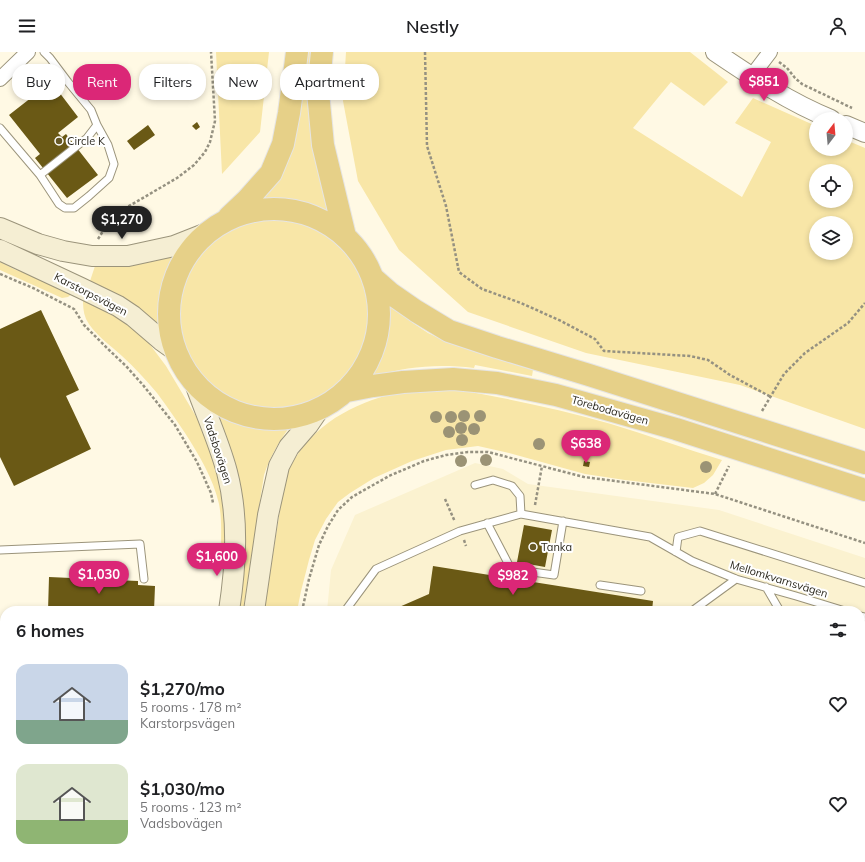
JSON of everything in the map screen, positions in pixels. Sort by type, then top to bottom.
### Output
[{"type":"highway","points":[[227,220],[271,173],[283,144],[289,113],[297,52]]},
{"type":"highway","points":[[322,52],[318,92],[323,145],[346,236]]},
{"type":"highway","points":[[280,208],[298,211],[331,225],[346,236],[362,256],[374,279],[378,293],[380,308],[377,339],[366,367],[357,380],[347,391],[329,404],[294,418],[281,420],[254,418],[229,409],[206,395],[196,386],[180,362],[171,334],[169,318],[169,302],[172,286],[178,271],[195,244],[207,233],[227,220],[244,213],[262,209],[280,208]]},
{"type":"highway","points":[[374,279],[390,293],[448,331],[497,348],[589,375],[865,462]]},
{"type":"highway","name":"Törebodavägen","points":[[347,391],[403,382],[454,379],[496,383],[556,395],[676,429],[865,490]]},
{"type":"main road","points":[[0,228],[38,244],[63,251],[92,256],[128,256],[174,246],[207,233]]},
{"type":"main road","name":"Karstorpsvägen","points":[[0,250],[118,306],[133,316],[175,350]]},
{"type":"main road","name":"Vadsbovägen","points":[[196,386],[216,437],[227,472],[234,511],[236,547],[230,606]]},
{"type":"main road","points":[[255,606],[268,515],[279,466],[289,447],[308,425],[319,409]]},
{"type":"street","points":[[0,79],[28,52]]},
{"type":"street","points":[[715,52],[751,77],[789,99],[816,112]]},
{"type":"street","points":[[751,77],[769,53]]},
{"type":"street","points":[[853,128],[865,133]]},
{"type":"lane","points":[[0,128],[40,175],[59,204],[65,208],[74,208],[109,178],[114,164],[108,145],[91,110],[44,52]]},
{"type":"lane","points":[[40,175],[87,138],[97,125]]},
{"type":"lane","points":[[349,606],[376,569],[460,531],[521,514],[520,496],[512,486],[493,480],[475,485]]},
{"type":"lane","name":"Mellomkvarnsvägen","points":[[521,514],[650,537],[692,561],[736,579],[829,606]]},
{"type":"lane","points":[[487,523],[511,569],[554,575],[563,522]]},
{"type":"lane","points":[[676,552],[678,537],[700,531],[865,583]]},
{"type":"lane","points":[[0,550],[140,544],[144,579]]},
{"type":"lane","points":[[699,606],[736,579]]},
{"type":"lane","points":[[600,585],[641,591]]},
{"type":"lane","points":[[766,587],[777,606]]},
{"type":"path","points":[[92,256],[98,239],[105,228],[124,209],[177,178],[194,165],[205,152],[210,142],[215,121],[211,52]]},
{"type":"path","points":[[425,52],[427,146],[446,206],[459,272],[482,289],[521,303],[594,338],[604,351],[690,356],[708,360],[730,375],[771,396]]},
{"type":"path","points":[[769,53],[787,68],[802,84],[854,109]]},
{"type":"path","points":[[0,274],[74,308],[84,325],[144,385],[175,425],[197,462],[211,493],[214,505]]},
{"type":"path","points":[[761,413],[784,374],[805,353],[848,323],[865,303]]},
{"type":"path","points":[[732,461],[715,494],[865,543]]},
{"type":"path","points":[[532,516],[542,466]]},
{"type":"path","points":[[445,499],[457,526]]},
{"type":"shaded area","points":[[216,52],[269,52],[268,64],[217,64]]},
{"type":"shaded area","points":[[307,52],[312,52],[314,64],[305,64]]},
{"type":"shaded area","points":[[346,52],[690,52],[728,82],[704,106],[671,82],[633,128],[742,197],[771,142],[735,123],[753,98],[809,123],[809,156],[853,156],[853,143],[865,148],[865,429],[740,385],[586,353],[468,312],[399,250],[358,181],[343,100],[379,100],[379,64],[345,64]]},
{"type":"shaded area","points":[[218,100],[264,100],[260,132],[222,174]]},
{"type":"shaded area","points":[[300,100],[318,100],[333,217],[304,205],[283,202],[267,202],[265,196],[282,174],[293,149]]},
{"type":"shaded area","points":[[266,217],[284,217],[312,224],[329,233],[343,245],[355,259],[364,276],[371,304],[371,322],[364,350],[355,367],[343,381],[329,393],[312,402],[284,409],[266,409],[238,402],[221,393],[207,381],[195,367],[183,341],[179,322],[179,304],[186,276],[195,259],[207,245],[221,233],[247,221]]},
{"type":"shaded area","points":[[174,252],[178,257],[168,281],[164,298],[164,325],[159,328],[89,284],[96,263]]},
{"type":"shaded area","points":[[0,262],[73,293],[68,297],[62,298],[0,270]]},
{"type":"shaded area","points":[[83,298],[118,316],[145,338],[166,366],[197,418],[212,452],[220,480],[225,520],[226,550],[221,550],[221,515],[219,504],[213,485],[200,458],[185,433],[157,393],[122,356],[97,334],[89,324],[84,314]]},
{"type":"shaded area","points":[[391,302],[413,323],[428,333],[445,341],[533,370],[532,376],[475,365],[474,368],[435,366],[411,368],[373,377],[369,373],[377,356],[382,340],[386,305]]},
{"type":"shaded area","points":[[453,389],[572,413],[625,428],[722,460],[713,475],[704,483],[693,488],[585,474],[478,446],[446,450],[412,461],[374,478],[338,502],[326,519],[315,540],[298,606],[265,606],[284,485],[289,468],[305,444],[329,422],[357,406],[388,395],[421,390]]},
{"type":"shaded area","points":[[216,408],[241,419],[285,424],[289,428],[275,450],[264,475],[244,606],[236,606],[212,411]]},
{"type":"shaded area","points":[[475,463],[503,469],[528,484],[719,510],[865,558],[865,606],[327,606],[331,570],[355,515]]},
{"type":"building","points":[[28,100],[65,100],[78,117],[58,133],[62,137],[66,134],[98,175],[67,198],[35,158],[40,154],[9,115]]},
{"type":"building","points":[[197,122],[200,127],[196,130],[192,126]]},
{"type":"building","points":[[148,125],[155,135],[134,150],[127,141]]},
{"type":"building","points":[[41,310],[79,390],[66,396],[91,449],[14,486],[0,457],[0,329]]},
{"type":"building","points":[[584,461],[590,462],[589,467],[583,466]]},
{"type":"building","points":[[524,525],[552,530],[545,567],[517,562]]},
{"type":"building","points":[[433,566],[653,601],[652,606],[401,606],[429,594]]},
{"type":"building","points":[[49,577],[138,581],[138,585],[155,586],[154,606],[48,606]]},
{"type":"place","name":"Circle K","points":[[59,141]]},
{"type":"place","name":"Tanka","points":[[533,547]]}]
